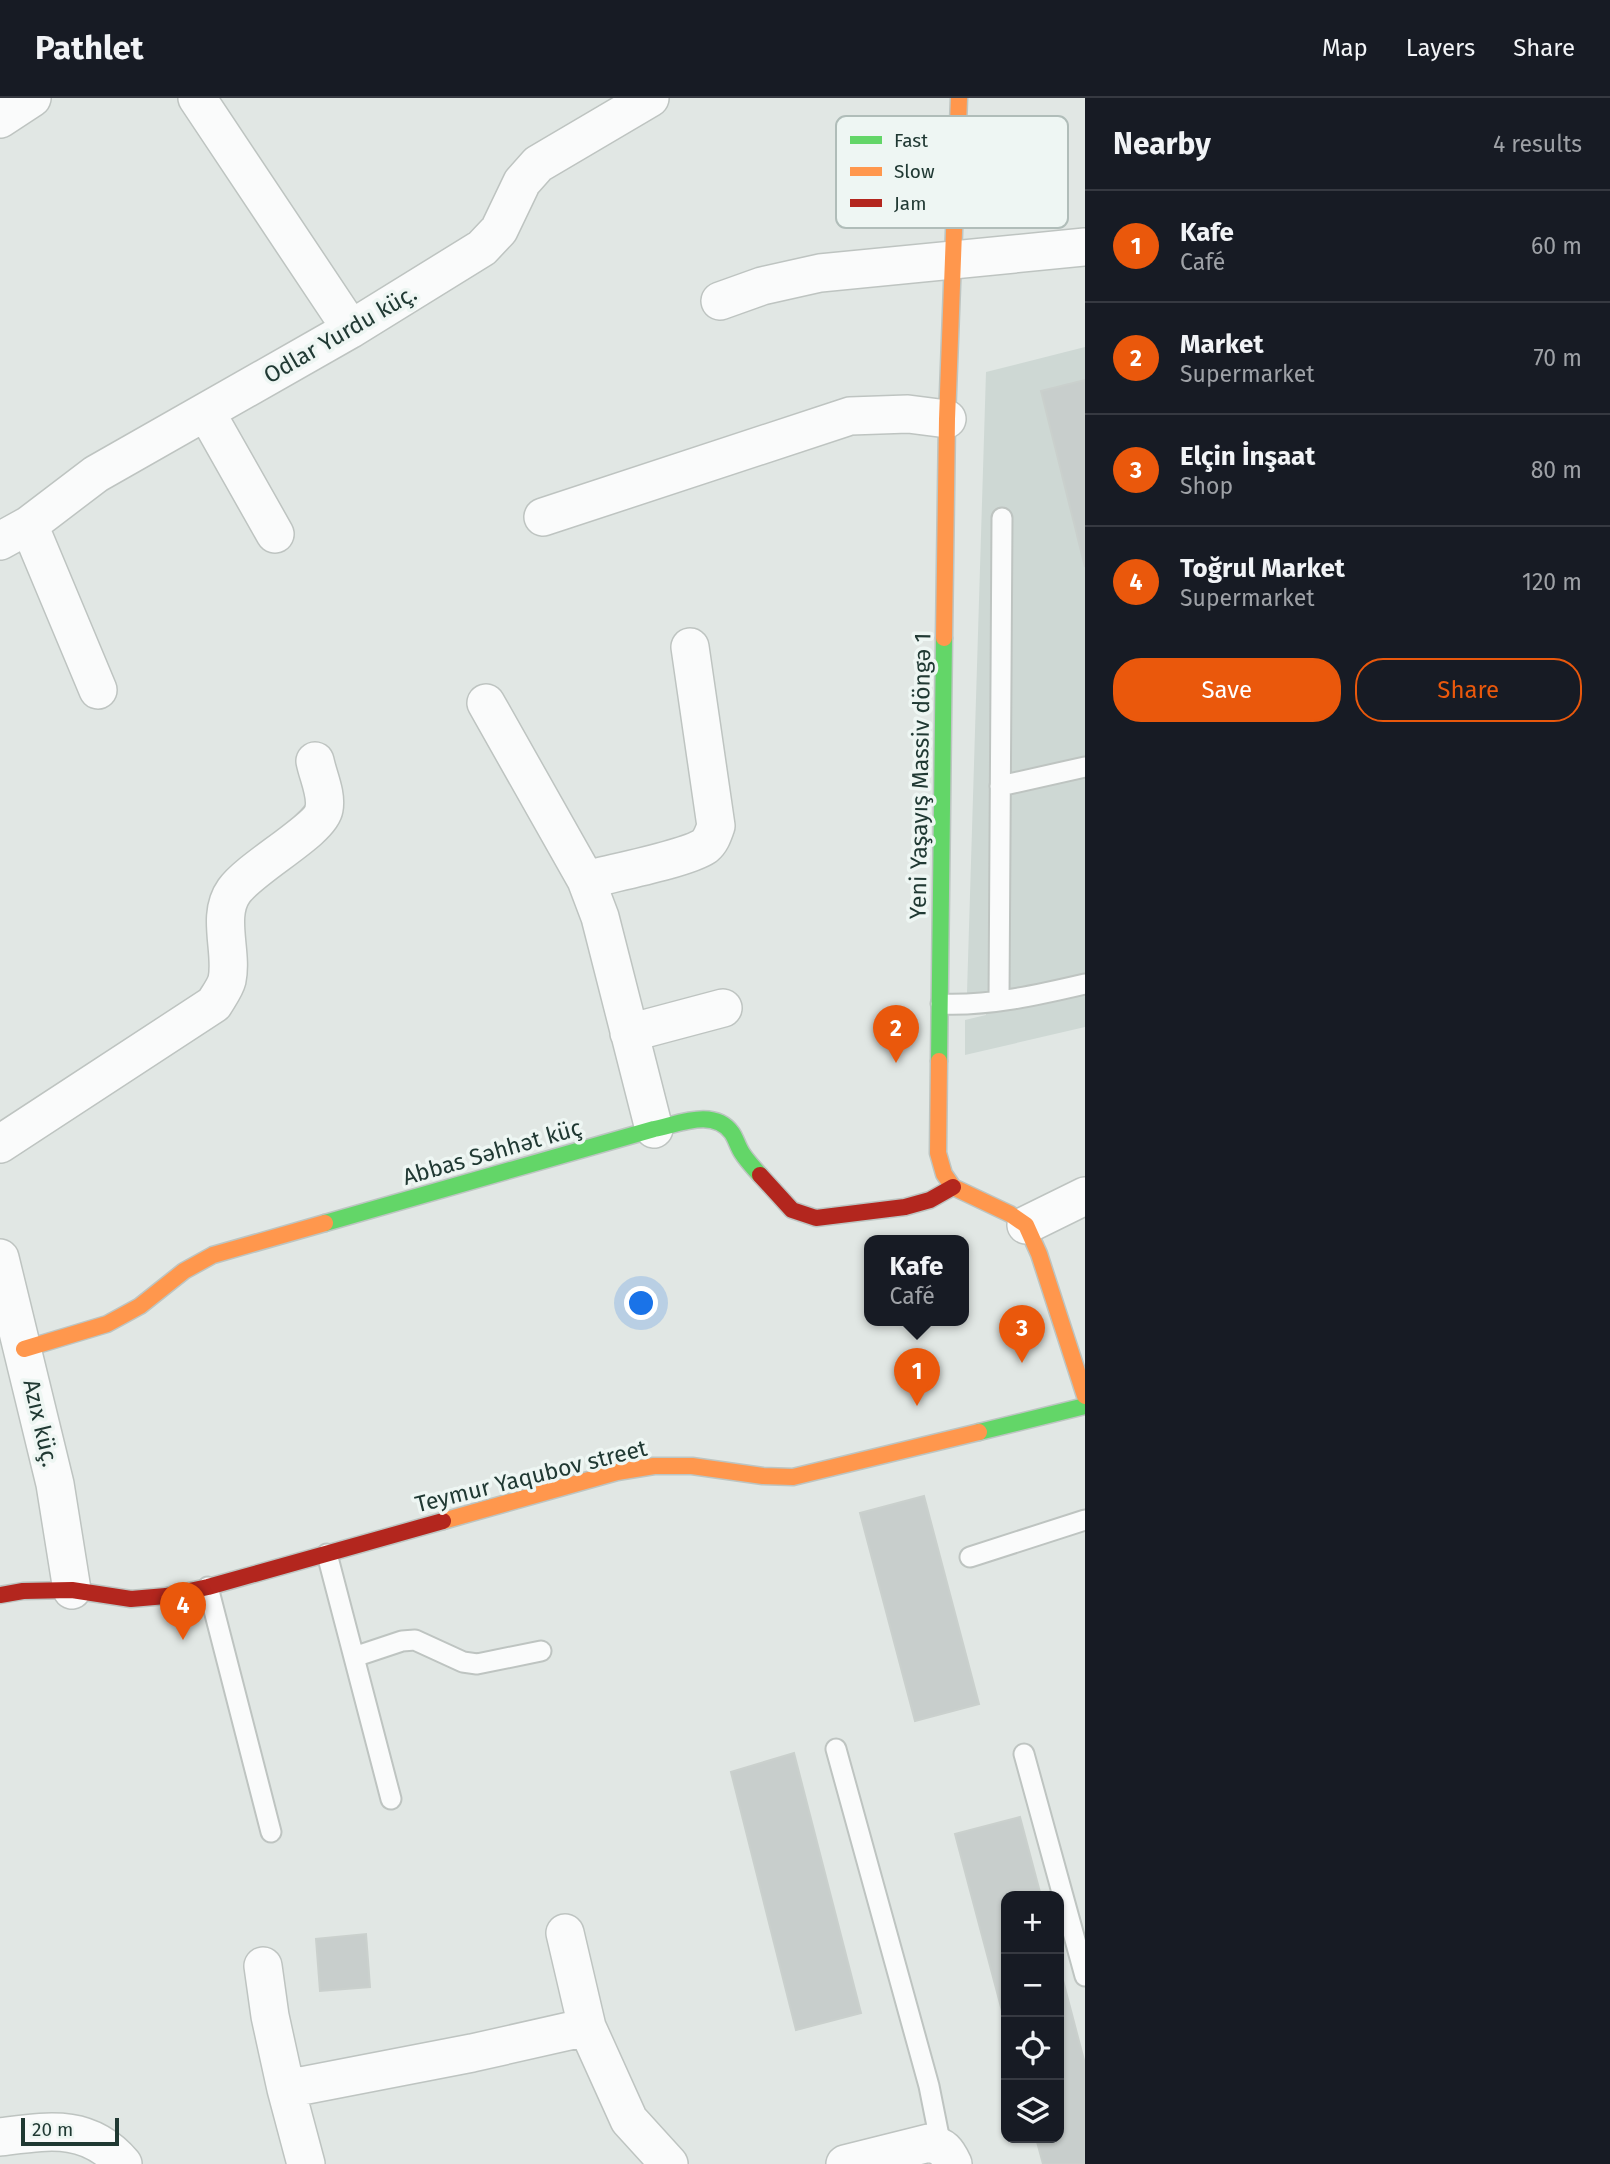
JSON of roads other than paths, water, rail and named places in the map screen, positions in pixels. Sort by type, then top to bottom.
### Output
[{"type":"street","points":[[0,119],[32,98]]},
{"type":"street","points":[[197,98],[351,329]]},
{"type":"street","name":"Odlar Yurdu küç.","points":[[14,533],[96,474],[351,329],[482,248],[499,230],[522,182],[538,164],[650,98]]},
{"type":"street","name":"Yeni Yaşayış Massiv döngə 1","points":[[958,116],[959,98]]},
{"type":"street","name":"Yeni Yaşayış Massiv döngə 1","points":[[953,1187],[944,1174],[938,1153],[947,419],[954,228]]},
{"type":"street","points":[[720,301],[762,286],[820,273],[1085,247]]},
{"type":"street","points":[[206,412],[275,534]]},
{"type":"street","points":[[543,517],[850,416],[908,414],[947,419]]},
{"type":"street","points":[[14,533],[98,690]]},
{"type":"street","points":[[586,880],[688,853],[705,845],[712,837],[716,826],[690,647]]},
{"type":"street","points":[[486,703],[586,880],[600,917],[654,1129]]},
{"type":"street","points":[[0,1144],[214,1004],[227,982],[226,911],[232,892],[250,873],[315,825],[324,811],[324,798],[315,761]]},
{"type":"street","points":[[629,1033],[723,1008]]},
{"type":"street","name":"Abbas Səhhət küç","points":[[24,1349],[107,1324],[140,1306],[175,1277],[213,1255],[654,1129],[697,1120],[713,1119],[723,1124],[732,1133],[743,1154],[776,1194],[792,1210],[816,1218],[905,1206],[930,1200],[953,1187]]},
{"type":"street","points":[[953,1187],[1010,1214],[1026,1225],[1039,1254],[1085,1396]]},
{"type":"street","points":[[1026,1225],[1085,1196]]},
{"type":"street","name":"Azıx küç.","points":[[0,1258],[6,1299],[24,1349],[55,1484],[72,1590]]},
{"type":"street","name":"Teymur Yaqubov street","points":[[0,1595],[23,1591],[72,1590],[131,1599],[166,1597],[617,1472],[680,1465],[768,1478],[793,1476],[1085,1406]]},
{"type":"street","points":[[565,1934],[587,2027],[629,2120],[669,2164]]},
{"type":"street","points":[[263,1966],[270,2016],[306,2164]]},
{"type":"street","points":[[286,2089],[472,2053],[587,2027]]},
{"type":"street","points":[[0,2137],[67,2132],[96,2141],[113,2152],[123,2164]]},
{"type":"street","points":[[845,2164],[929,2143],[947,2155]]},
{"type":"lane","points":[[999,1001],[1002,518]]},
{"type":"lane","points":[[1000,786],[1085,767]]},
{"type":"lane","points":[[941,1004],[967,1005],[999,1001],[1085,984]]},
{"type":"lane","points":[[1063,1328],[1085,1322]]},
{"type":"lane","points":[[970,1557],[1085,1520]]},
{"type":"lane","points":[[327,1554],[391,1799]]},
{"type":"lane","points":[[208,1587],[271,1832]]},
{"type":"lane","points":[[354,1657],[402,1641],[415,1640],[463,1662],[477,1664],[541,1651]]},
{"type":"lane","points":[[836,1749],[947,2155]]},
{"type":"lane","points":[[1024,1754],[1085,1976]]},
{"type":"place","name":"Market","points":[[896,1063]]},
{"type":"place","name":"Elçin İnşaat","points":[[1022,1363]]},
{"type":"place","name":"Kafe","points":[[917,1406]]},
{"type":"place","name":"Toğrul Market","points":[[183,1640]]}]
